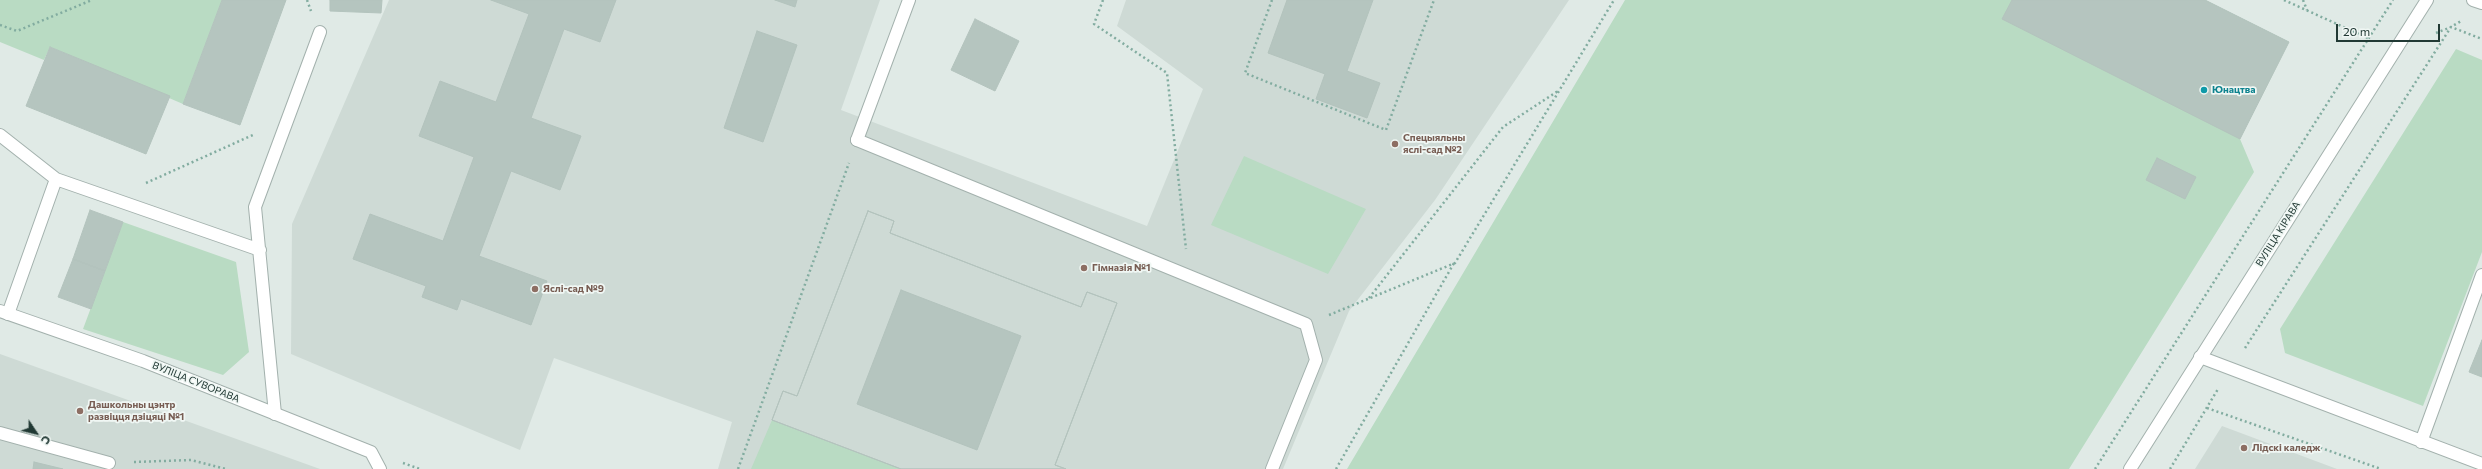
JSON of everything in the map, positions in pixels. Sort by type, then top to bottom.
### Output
[{"type":"street","points":[[909,0],[857,140],[1306,324],[1316,360],[1272,469]]},
{"type":"street","name":"ВУЛІЦА КІРАВА","points":[[2130,469],[2427,0]]},
{"type":"street","points":[[2473,0],[2482,3]]},
{"type":"street","points":[[275,414],[255,207],[320,32]]},
{"type":"street","points":[[0,135],[56,179],[260,250]]},
{"type":"street","points":[[4,313],[56,179]]},
{"type":"street","points":[[2421,442],[2482,275]]},
{"type":"street","name":"ВУЛІЦА СУВОРАВА","points":[[4,313],[143,361],[371,452],[380,469]]},
{"type":"street","points":[[2200,357],[2482,464]]},
{"type":"street","points":[[0,433],[109,463]]},
{"type":"path","points":[[0,25],[17,31],[92,0]]},
{"type":"path","points":[[1103,0],[1094,24],[1166,73],[1189,276]]},
{"type":"path","points":[[1272,0],[1245,73],[1386,130],[1434,0]]},
{"type":"path","points":[[1336,469],[1454,263],[1614,0]]},
{"type":"path","points":[[2303,0],[2308,11]]},
{"type":"path","points":[[2095,469],[2393,0]]},
{"type":"path","points":[[2170,469],[2232,368],[2450,27],[2463,20]]},
{"type":"path","points":[[1368,299],[1503,127],[1560,90]]},
{"type":"path","points":[[113,198],[288,119]]},
{"type":"path","points":[[738,469],[857,140]]},
{"type":"path","points":[[1306,324],[1454,263]]},
{"type":"path","points":[[2207,408],[2381,469]]},
{"type":"path","points":[[109,463],[191,460],[226,469]]},
{"type":"shaded area","points":[[389,0],[880,0],[841,110],[1147,226],[1203,89],[1117,26],[1126,0],[1569,0],[1435,200],[1349,311],[1283,469],[718,469],[732,422],[554,358],[520,450],[291,354],[292,224]]},
{"type":"shaded area","name":"Дашкольны цэнтр развіцця дзіцяці №1","points":[[0,354],[320,469],[0,469]]},
{"type":"shaded area","name":"Лідскі каледж","points":[[2222,426],[2337,469],[2195,469]]},
{"type":"green space","points":[[0,0],[222,0],[183,104],[50,47],[44,60],[0,42]]},
{"type":"green space","points":[[1625,0],[2205,0],[2289,42],[2240,139],[2254,172],[2069,469],[1347,469]]},
{"type":"green space","points":[[2456,49],[2482,60],[2482,252],[2423,406],[2285,353],[2280,329]]},
{"type":"green space","points":[[1244,156],[1366,209],[1328,274],[1211,225]]},
{"type":"green space","points":[[123,222],[236,262],[249,352],[223,375],[83,329]]},
{"type":"green space","points":[[772,420],[901,469],[751,469]]},
{"type":"building","points":[[222,0],[286,0],[240,125],[183,104]]},
{"type":"building","points":[[330,0],[382,0],[381,13],[330,11]]},
{"type":"building","points":[[491,0],[616,0],[600,42],[564,29],[531,118],[581,136],[560,190],[511,171],[479,256],[547,281],[531,325],[461,299],[457,310],[422,297],[426,286],[353,259],[370,214],[443,241],[474,157],[419,136],[440,81],[496,102],[529,14]]},
{"type":"building","points":[[775,0],[797,0],[795,7]]},
{"type":"building","points":[[1287,0],[1373,0],[1347,71],[1380,83],[1367,118],[1316,99],[1325,74],[1268,53]]},
{"type":"building","name":"Юнацтва","points":[[2012,0],[2205,0],[2289,42],[2240,139],[2002,19]]},
{"type":"building","points":[[975,19],[1019,41],[995,91],[951,70]]},
{"type":"building","points":[[757,31],[797,45],[763,142],[724,128]]},
{"type":"building","points":[[50,47],[170,96],[146,154],[26,106]]},
{"type":"building","points":[[2157,158],[2196,177],[2185,199],[2146,180]]},
{"type":"building","points":[[90,210],[123,222],[105,271],[73,259]]},
{"type":"building","points":[[868,211],[894,221],[890,233],[1081,307],[1087,292],[1117,303],[1055,465],[1066,469],[901,469],[772,420],[783,391],[797,396]],"holes":[[[901,290],[1021,336],[977,450],[857,404]]]},
{"type":"building","points":[[868,211],[894,221],[890,233],[1081,307],[1087,292],[1117,303],[1055,465],[1066,469],[901,469],[772,420],[783,391],[797,396]]},
{"type":"building","points":[[73,259],[105,271],[91,309],[58,297]]},
{"type":"building","points":[[2482,340],[2482,377],[2469,372]]},
{"type":"building","points":[[34,462],[63,469],[33,469]]},
{"type":"place","name":"Юнацтва","points":[[2204,90]]},
{"type":"place","name":"Спецыяльны яслі-сад №2","points":[[1395,144]]},
{"type":"place","name":"Гімназія №1","points":[[1084,268]]},
{"type":"place","name":"Яслі-сад №9","points":[[535,289]]},
{"type":"place","name":"Дашкольны цэнтр развіцця дзіцяці №1","points":[[80,411]]},
{"type":"place","name":"Лідскі каледж","points":[[2244,448]]}]
